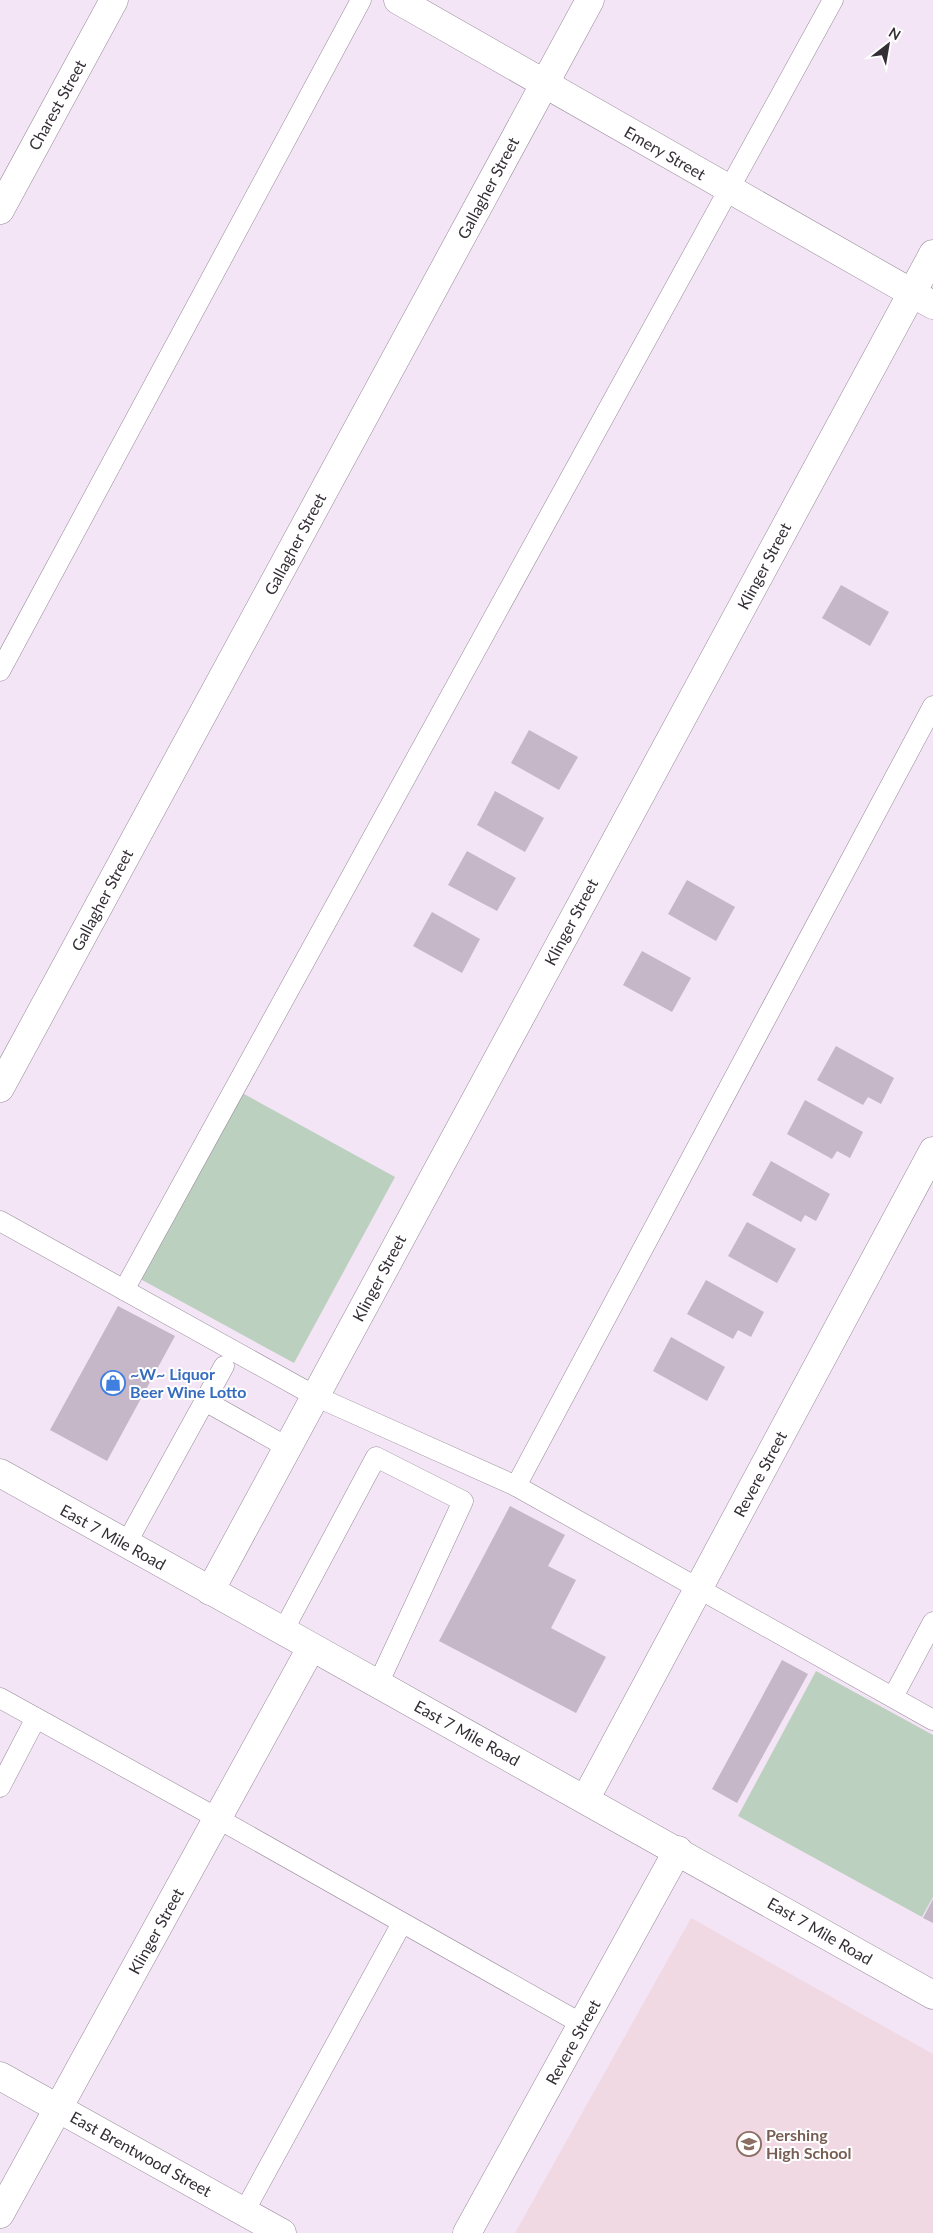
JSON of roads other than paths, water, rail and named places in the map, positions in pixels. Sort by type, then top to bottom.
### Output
[{"type":"street","name":"Charest Street","points":[[0,210],[114,0]]},
{"type":"street","name":"Emery Street","points":[[398,0],[922,299]]},
{"type":"street","name":"Gallagher Street","points":[[0,1088],[590,0]]},
{"type":"street","name":"Klinger Street","points":[[210,1591],[315,1396],[922,299],[933,254]]},
{"type":"street","name":"Revere Street","points":[[586,1798],[933,1151]]},
{"type":"street","name":"East 7 Mile Road","points":[[0,1473],[311,1648],[586,1798],[933,1995]]},
{"type":"street","name":"Klinger Street","points":[[0,2214],[311,1648]]},
{"type":"street","name":"Revere Street","points":[[467,2233],[678,1850]]},
{"type":"street","name":"East Brentwood Street","points":[[0,2076],[282,2233]]},
{"type":"lane","points":[[0,670],[361,0]]},
{"type":"lane","points":[[124,1290],[833,0]]},
{"type":"lane","points":[[516,1486],[933,706]]},
{"type":"lane","points":[[0,1221],[315,1396],[516,1486],[698,1590],[933,1720]]},
{"type":"lane","points":[[126,1544],[224,1366]]},
{"type":"lane","points":[[205,1400],[287,1447]]},
{"type":"lane","points":[[283,1631],[376,1457],[463,1501],[378,1684]]},
{"type":"lane","points":[[893,1698],[933,1622]]},
{"type":"lane","points":[[0,1698],[582,2024]]},
{"type":"lane","points":[[0,1787],[36,1718]]},
{"type":"lane","points":[[244,2212],[402,1923]]},
{"type":"place","name":"~W~ Liquor Beer Wine Lotto","points":[[113,1383]]},
{"type":"place","name":"Pershing High School","points":[[749,2144]]}]
